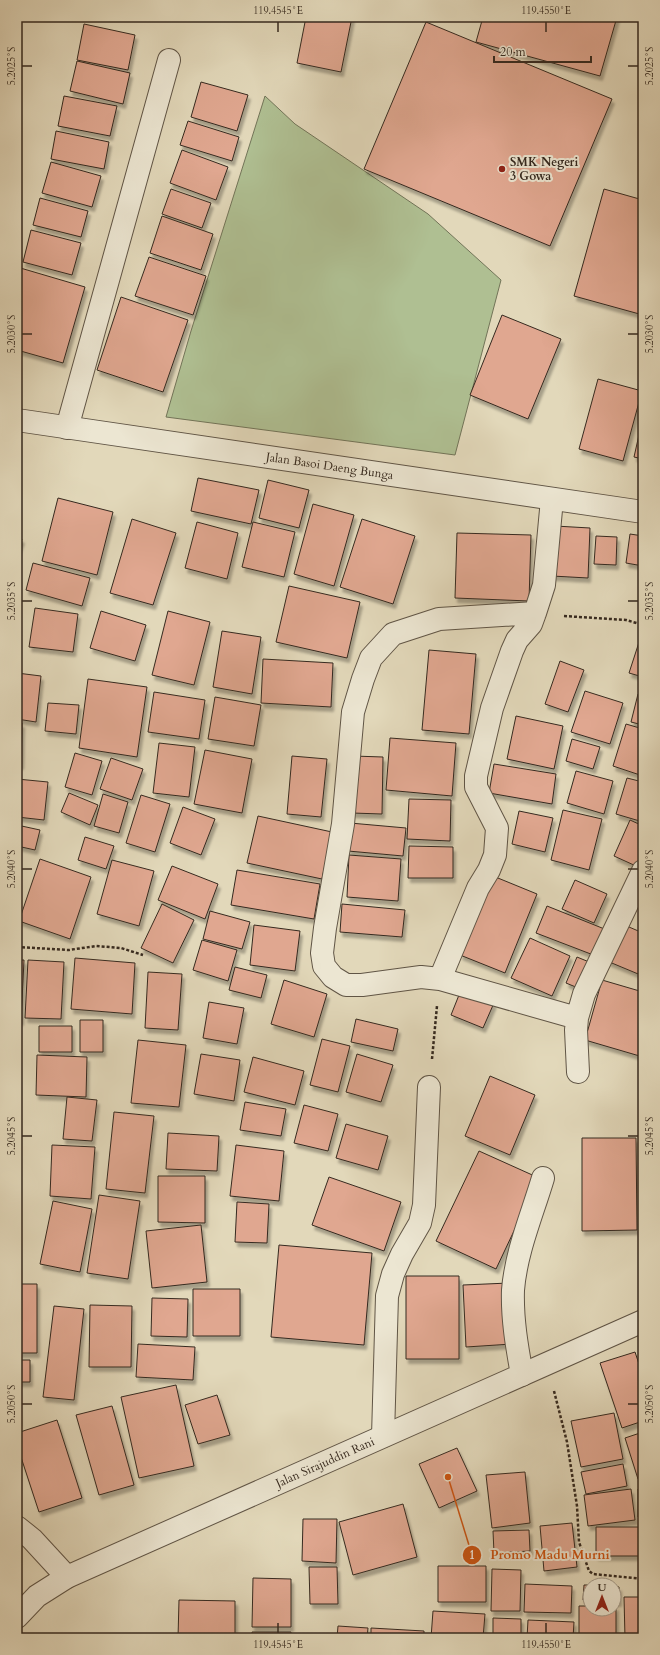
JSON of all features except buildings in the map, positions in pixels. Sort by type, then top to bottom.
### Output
[{"type":"street","points":[[67,428],[169,60]]},
{"type":"street","name":"Jalan Basoi Daeng Bunga","points":[[17,420],[552,500],[643,512]]},
{"type":"street","points":[[440,979],[478,888],[489,870],[495,855],[497,828],[480,798],[476,787],[476,776],[492,708],[512,651],[517,640],[531,624],[536,613],[544,584],[552,500]]},
{"type":"street","points":[[536,613],[439,619],[393,634],[371,658],[353,712],[344,824],[325,928],[322,953],[324,966],[333,977],[346,985],[362,985],[421,977],[440,979],[577,1018]]},
{"type":"street","points":[[578,1072],[577,1018],[584,994],[643,872]]},
{"type":"street","points":[[383,1436],[387,1296],[393,1274],[402,1254],[420,1223],[424,1205],[429,1087]]},
{"type":"street","points":[[522,1375],[513,1316],[514,1289],[519,1256],[543,1178]]},
{"type":"street","name":"Jalan Sirajuddin Rani","points":[[17,1617],[37,1596],[67,1577],[643,1321]]},
{"type":"street","points":[[17,1527],[32,1539],[67,1577]]},
{"type":"path","points":[[536,613],[626,620],[643,625]]},
{"type":"path","points":[[17,947],[24,949],[69,950],[96,946],[121,948],[143,955]]},
{"type":"path","points":[[429,1087],[440,979]]},
{"type":"path","points":[[547,1364],[567,1442],[577,1506],[579,1542],[589,1570],[593,1574],[643,1579]]},
{"type":"green space","points":[[265,96],[295,124],[428,214],[501,280],[455,455],[166,417],[191,331]]},
{"type":"place","name":"SMK Negeri 3 Gowa","points":[[502,169]]},
{"type":"place","name":"Promo Madu Murni","points":[[448,1477]]}]
